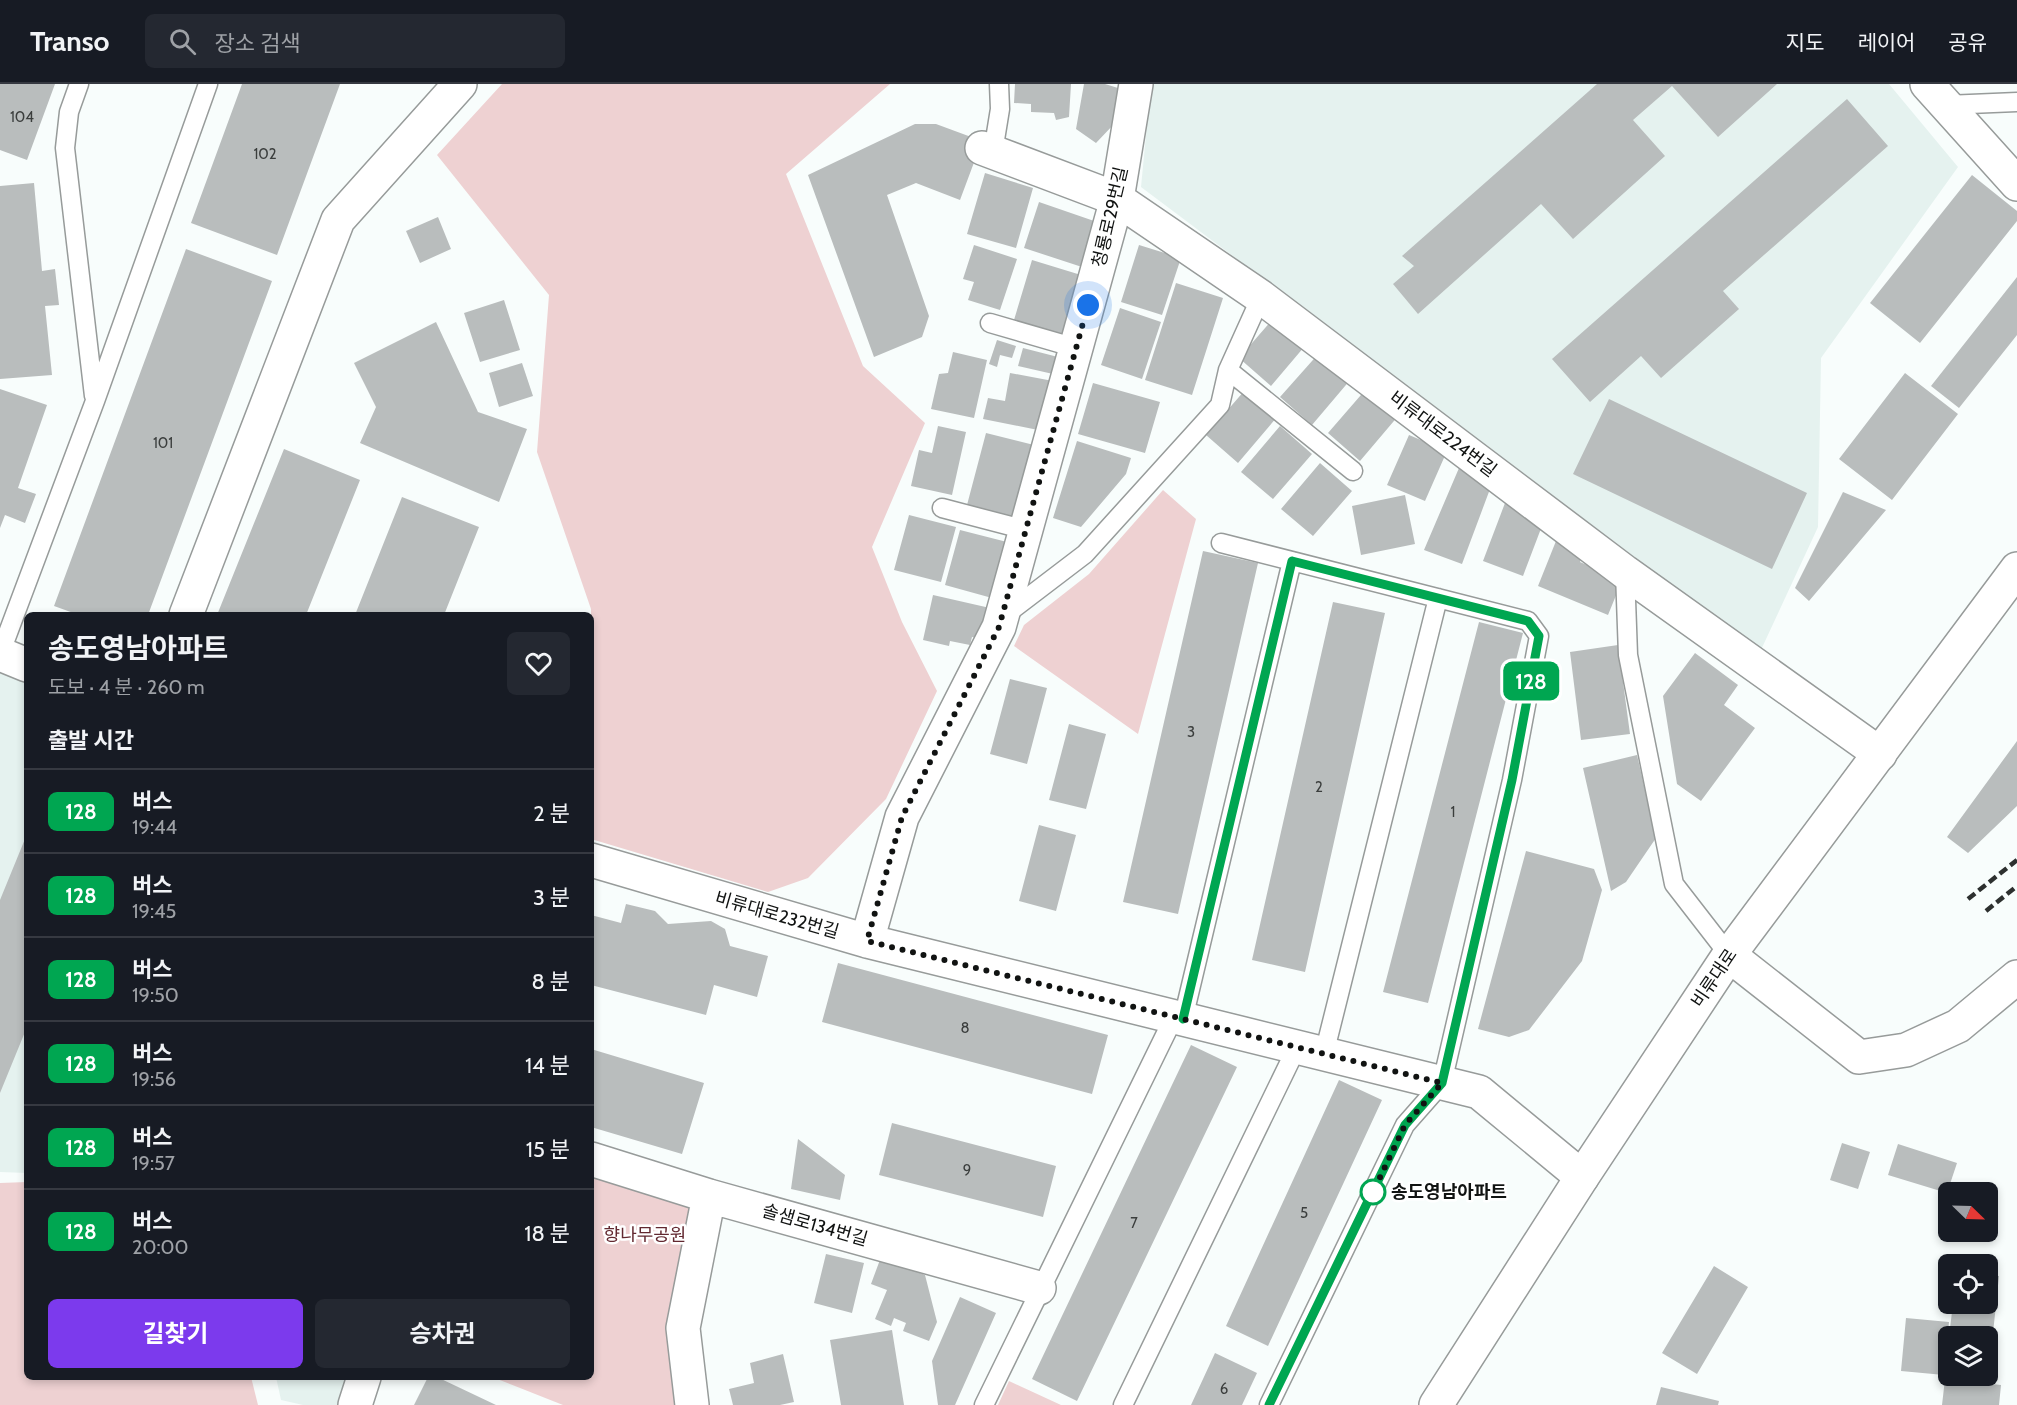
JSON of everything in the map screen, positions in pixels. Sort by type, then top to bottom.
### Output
[{"type":"street","points":[[187,612],[338,220],[460,84]]},
{"type":"street","name":"청룡로29번길","points":[[867,941],[902,817],[999,627],[1117,199],[1136,84]]},
{"type":"street","points":[[1937,94],[2017,184]]},
{"type":"street","name":"비류대로224번길","points":[[988,150],[1117,199],[1261,297],[1625,572],[1880,754]]},
{"type":"street","name":"비류대로","points":[[1436,1405],[1582,1177],[1729,955],[2017,570]]},
{"type":"street","points":[[0,654],[24,664]]},
{"type":"street","name":"비류대로232번길","points":[[594,861],[867,941],[1479,1092],[1582,1177]]},
{"type":"street","points":[[1729,955],[1859,1057],[1906,1050],[1958,1026],[2017,977]]},
{"type":"street","name":"솔샘로134번길","points":[[594,1160],[709,1196],[1039,1288]]},
{"type":"street","points":[[692,1405],[683,1328],[709,1196]]},
{"type":"street","points":[[355,1405],[363,1380]]},
{"type":"lane","points":[[79,84],[69,112],[65,148],[95,401]]},
{"type":"lane","points":[[0,654],[95,401],[208,84]]},
{"type":"lane","name":"비류대로224번길","points":[[988,150],[1000,109],[999,84]]},
{"type":"lane","points":[[1937,94],[2017,102]]},
{"type":"lane","points":[[1002,617],[1086,554],[1220,405],[1228,370],[1261,297]]},
{"type":"lane","points":[[990,322],[1076,348]]},
{"type":"lane","points":[[1228,370],[1353,471]]},
{"type":"lane","points":[[942,508],[1026,530]]},
{"type":"lane","points":[[1221,543],[1528,621],[1539,636],[1512,780],[1442,1083],[1405,1125],[1269,1405]]},
{"type":"lane","points":[[984,1405],[1039,1288],[1179,1018],[1292,561]]},
{"type":"lane","points":[[1625,572],[1628,655],[1674,884],[1729,955]]},
{"type":"lane","points":[[1123,1405],[1310,1050],[1438,598]]},
{"type":"shaded area","points":[[1151,84],[1889,84],[1958,167],[1821,358],[1818,527],[1760,652],[1141,187]]},
{"type":"shaded area","points":[[0,654],[24,664],[24,1173],[0,1172]]},
{"type":"shaded area","points":[[277,1380],[363,1380],[355,1405],[303,1405],[281,1400]]},
{"type":"green space","points":[[502,84],[890,84],[786,174],[863,366],[925,423],[872,547],[902,622],[937,691],[886,799],[808,878],[768,892],[594,840],[594,612],[591,612],[537,452],[549,295],[437,155]]},
{"type":"green space","points":[[1163,490],[1196,519],[1138,734],[1014,646],[1024,625],[1089,574]]},
{"type":"green space","name":"향나무공원","points":[[594,1160],[709,1196],[692,1405],[563,1405],[500,1380],[594,1380]]},
{"type":"green space","points":[[24,1182],[24,1380],[252,1380],[258,1405],[0,1405],[0,1183]]},
{"type":"green space","points":[[1009,1381],[1061,1405],[998,1405]]},
{"type":"building","points":[[0,84],[55,84],[27,160],[0,150]]},
{"type":"building","points":[[242,84],[340,84],[277,255],[191,223]]},
{"type":"building","points":[[1015,84],[1071,84],[1069,117],[1056,120],[1054,113],[1031,112],[1031,104],[1014,103]]},
{"type":"building","points":[[1084,84],[1105,84],[1118,88],[1115,123],[1096,143],[1076,129]]},
{"type":"building","points":[[1597,84],[1777,84],[1718,137],[1672,86],[1633,120],[1665,156],[1573,239],[1541,204],[1418,314],[1393,284],[1414,266],[1402,256]]},
{"type":"building","points":[[1847,99],[1888,146],[1723,291],[1739,309],[1661,378],[1641,356],[1590,402],[1552,359]]},
{"type":"building","points":[[915,124],[936,124],[982,141],[960,200],[916,183],[887,195],[929,316],[922,337],[874,357],[808,175]]},
{"type":"building","points":[[985,173],[1033,188],[1016,248],[967,234]]},
{"type":"building","points":[[1972,175],[2017,211],[2017,221],[1920,343],[1870,303]]},
{"type":"building","points":[[34,183],[42,271],[55,269],[59,305],[45,306],[52,375],[0,379],[0,186]]},
{"type":"building","points":[[1039,202],[1097,222],[1082,267],[1024,248]]},
{"type":"building","points":[[438,217],[451,249],[420,263],[406,231]]},
{"type":"building","points":[[974,245],[1017,259],[1000,310],[968,300],[974,282],[963,279]]},
{"type":"building","points":[[1139,245],[1181,258],[1162,315],[1121,302]]},
{"type":"building","points":[[186,249],[272,281],[149,612],[71,612],[54,606]]},
{"type":"building","points":[[1032,260],[1081,275],[1063,335],[1014,320]]},
{"type":"building","points":[[2017,277],[2017,335],[1959,408],[1931,386]]},
{"type":"building","points":[[1176,283],[1223,298],[1192,395],[1145,380]]},
{"type":"building","points":[[504,300],[520,350],[480,362],[464,313]]},
{"type":"building","points":[[1120,308],[1161,322],[1142,379],[1101,365]]},
{"type":"building","points":[[1278,313],[1310,340],[1271,386],[1239,358]]},
{"type":"building","points":[[436,322],[478,412],[527,429],[499,502],[360,443],[376,407],[354,363]]},
{"type":"building","points":[[997,340],[1016,346],[1012,358],[1000,355],[997,367],[989,364]]},
{"type":"building","points":[[1023,348],[1058,357],[1053,374],[1018,366]]},
{"type":"building","points":[[953,352],[987,360],[974,418],[931,409],[939,374],[948,373]]},
{"type":"building","points":[[1320,352],[1351,379],[1312,425],[1280,397]]},
{"type":"building","points":[[522,363],[533,396],[499,407],[489,373]]},
{"type":"building","points":[[1010,373],[1053,381],[1043,431],[983,419],[988,398],[1005,401]]},
{"type":"building","points":[[1905,373],[1958,414],[1892,500],[1839,459]]},
{"type":"building","points":[[1093,383],[1160,402],[1145,453],[1078,434]]},
{"type":"building","points":[[1367,388],[1399,415],[1360,461],[1328,433]]},
{"type":"building","points":[[0,389],[47,405],[18,488],[36,494],[25,523],[5,515],[0,528]]},
{"type":"building","points":[[1245,390],[1277,417],[1238,463],[1206,435]]},
{"type":"building","points":[[1609,399],[1807,493],[1772,569],[1573,474]]},
{"type":"building","points":[[938,426],[966,432],[952,495],[911,486],[919,450],[932,453]]},
{"type":"building","points":[[1280,426],[1312,454],[1273,499],[1241,472]]},
{"type":"building","points":[[986,433],[1042,447],[1023,520],[967,505]]},
{"type":"building","points":[[1409,435],[1447,451],[1425,501],[1387,485]]},
{"type":"building","points":[[1077,441],[1131,458],[1126,474],[1081,527],[1053,518]]},
{"type":"building","points":[[284,449],[360,480],[307,612],[218,612]]},
{"type":"building","points":[[1320,463],[1352,491],[1313,536],[1281,509]]},
{"type":"building","points":[[1459,468],[1493,481],[1462,564],[1424,550]]},
{"type":"building","points":[[1843,492],[1886,510],[1809,601],[1795,588]]},
{"type":"building","points":[[1405,495],[1415,544],[1361,555],[1352,506]]},
{"type":"building","points":[[402,497],[479,527],[445,612],[356,612]]},
{"type":"building","points":[[1505,503],[1545,518],[1523,576],[1483,561]]},
{"type":"building","points":[[909,515],[956,527],[941,582],[894,570]]},
{"type":"building","points":[[960,530],[1007,542],[992,598],[945,585]]},
{"type":"building","points":[[1558,536],[1586,547],[1580,562],[1603,572],[1619,588],[1608,615],[1538,586]]},
{"type":"building","points":[[1203,551],[1258,563],[1178,914],[1123,902]]},
{"type":"building","points":[[933,595],[990,608],[982,639],[972,637],[970,645],[950,641],[949,646],[923,640]]},
{"type":"building","points":[[1333,602],[1385,613],[1305,972],[1252,960]]},
{"type":"building","points":[[1479,622],[1523,633],[1428,1003],[1383,992]]},
{"type":"building","points":[[1618,645],[1630,734],[1581,740],[1570,652]]},
{"type":"building","points":[[1695,653],[1738,685],[1724,705],[1755,728],[1701,801],[1677,784],[1663,696]]},
{"type":"building","points":[[1010,679],[1047,688],[1027,764],[990,754]]},
{"type":"building","points":[[1069,724],[1106,734],[1086,809],[1049,800]]},
{"type":"building","points":[[2017,741],[2017,806],[1968,853],[1947,837]]},
{"type":"building","points":[[1637,755],[1656,838],[1626,882],[1611,891],[1583,768]]},
{"type":"building","points":[[1039,825],[1076,835],[1056,911],[1019,901]]},
{"type":"building","points":[[24,841],[24,1034],[0,1093],[0,900]]},
{"type":"building","points":[[1526,851],[1594,869],[1602,890],[1582,961],[1529,1030],[1509,1037],[1478,1029]]},
{"type":"building","points":[[626,904],[655,911],[668,924],[711,921],[725,929],[730,946],[768,956],[757,997],[714,985],[706,1015],[594,986],[594,916],[621,923]]},
{"type":"building","points":[[838,963],[1108,1035],[1092,1094],[822,1022]]},
{"type":"building","points":[[1191,1045],[1237,1067],[1077,1401],[1032,1379]]},
{"type":"building","points":[[594,1050],[704,1083],[682,1154],[594,1128]]},
{"type":"building","points":[[1339,1080],[1382,1100],[1268,1346],[1226,1326]]},
{"type":"building","points":[[892,1123],[1056,1166],[1043,1217],[879,1175]]},
{"type":"building","points":[[798,1139],[845,1175],[840,1200],[791,1189]]},
{"type":"building","points":[[1842,1143],[1870,1152],[1858,1189],[1830,1180]]},
{"type":"building","points":[[1898,1144],[1957,1163],[1951,1182],[1938,1182],[1938,1190],[1888,1175]]},
{"type":"building","points":[[826,1254],[864,1263],[852,1313],[814,1303]]},
{"type":"building","points":[[881,1257],[925,1275],[937,1322],[929,1341],[903,1331],[906,1323],[894,1318],[891,1326],[875,1319],[887,1290],[871,1284]]},
{"type":"building","points":[[1714,1266],[1748,1287],[1697,1374],[1662,1353]]},
{"type":"building","points":[[960,1297],[996,1313],[955,1405],[938,1405],[932,1361]]},
{"type":"building","points":[[1952,1314],[1995,1314],[1994,1326],[1950,1326]]},
{"type":"building","points":[[1906,1318],[1949,1322],[1949,1326],[1938,1326],[1938,1374],[1901,1371]]},
{"type":"building","points":[[892,1330],[904,1405],[841,1405],[830,1340]]},
{"type":"building","points":[[1215,1353],[1257,1373],[1242,1405],[1191,1405]]},
{"type":"building","points":[[783,1354],[794,1402],[780,1405],[733,1405],[729,1389],[754,1383],[750,1363]]},
{"type":"building","points":[[426,1380],[443,1380],[496,1405],[414,1405]]},
{"type":"building","points":[[2001,1385],[1999,1405],[1942,1405],[1944,1386]]},
{"type":"building","points":[[1661,1387],[1719,1401],[1718,1405],[1656,1405]]},
{"type":"railway","points":[[1968,899],[2017,860]]},
{"type":"railway","points":[[1986,911],[2017,886]]},
{"type":"bus line","name":"128","points":[[1183,1019],[1292,561],[1528,621],[1539,636],[1512,780],[1442,1083],[1405,1125],[1269,1405]]},
{"type":"place","name":"송도영남아파트","points":[[1373,1192]]},
{"type":"route","points":[[1088,305],[999,627],[902,817],[867,941],[1442,1083],[1405,1125],[1373,1192]]}]
